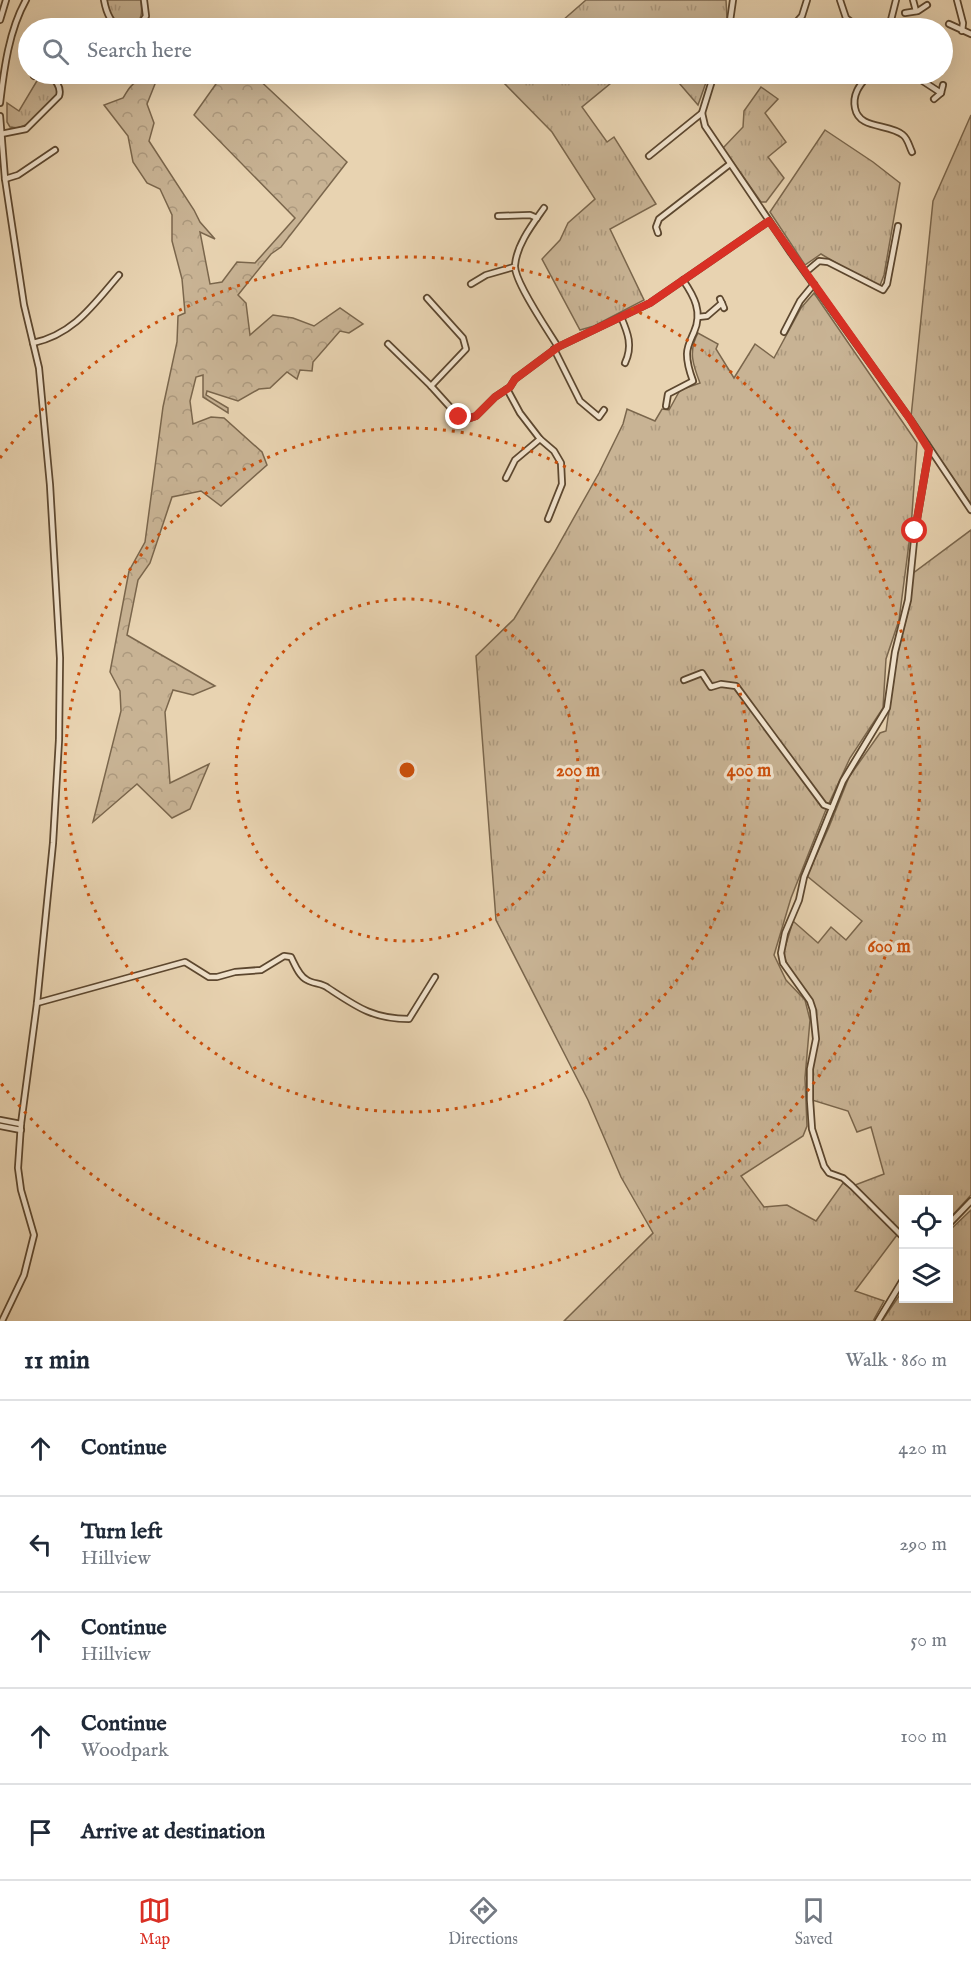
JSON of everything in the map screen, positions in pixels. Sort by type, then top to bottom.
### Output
[{"type":"street","points":[[0,20],[6,0]]},
{"type":"street","points":[[0,103],[11,39],[18,14],[26,0]]},
{"type":"street","points":[[104,0],[110,18]]},
{"type":"street","points":[[144,0],[145,18]]},
{"type":"street","points":[[730,18],[733,0]]},
{"type":"street","points":[[800,18],[807,0]]},
{"type":"street","points":[[840,0],[846,18]]},
{"type":"street","points":[[892,18],[896,0]]},
{"type":"street","points":[[913,0],[916,11]]},
{"type":"street","points":[[957,0],[963,23],[962,31]]},
{"type":"street","points":[[905,13],[916,11],[927,5]]},
{"type":"street","points":[[953,26],[971,34]]},
{"type":"street","points":[[1,134],[26,129],[59,96],[57,84]]},
{"type":"street","points":[[711,84],[702,113],[705,126],[971,510]]},
{"type":"street","points":[[860,84],[855,94],[857,113],[866,122],[892,129],[903,135],[912,152]]},
{"type":"street","points":[[927,84],[941,93]]},
{"type":"street","points":[[934,99],[941,93],[943,85]]},
{"type":"street","points":[[649,156],[702,113]]},
{"type":"street","points":[[0,117],[5,179],[24,305],[39,368],[50,485],[60,658],[59,740],[53,843],[18,1168],[21,1190],[34,1235],[24,1275],[2,1321]]},
{"type":"street","points":[[5,179],[18,175],[55,150]]},
{"type":"street","points":[[658,233],[656,227],[659,219],[730,164]]},
{"type":"street","points":[[544,208],[522,242],[514,267],[520,283],[556,348],[580,401],[599,417],[604,411]]},
{"type":"street","points":[[498,216],[530,215],[537,218]]},
{"type":"street","points":[[388,344],[463,419],[476,416],[495,397],[507,390],[515,379],[556,348],[650,303],[769,221]]},
{"type":"street","points":[[806,272],[819,261],[828,262],[883,290],[887,284],[898,226]]},
{"type":"street","points":[[471,284],[486,274],[514,267]]},
{"type":"street","points":[[33,343],[53,338],[69,329],[119,276]]},
{"type":"street","points":[[666,406],[668,394],[693,381],[687,361],[687,352],[698,317],[695,298],[683,280]]},
{"type":"street","points":[[784,332],[800,301],[814,284]]},
{"type":"street","points":[[427,298],[463,338],[466,348],[431,386]]},
{"type":"street","points":[[698,317],[707,316],[722,303]]},
{"type":"street","points":[[621,317],[630,339],[624,364]]},
{"type":"street","points":[[507,390],[520,413],[540,439],[558,455],[562,470],[562,484],[548,519]]},
{"type":"street","points":[[505,479],[515,460],[540,439]]},
{"type":"street","points":[[899,1234],[852,1186],[843,1178],[829,1173],[824,1166],[812,1129],[810,1069],[816,1039],[813,1010],[810,1001],[783,963],[781,953],[799,900],[804,877],[843,781],[886,708],[895,652],[908,600],[915,531],[929,450]]},
{"type":"street","points":[[684,680],[702,673],[711,687],[722,684],[736,686],[824,805],[832,808]]},
{"type":"street","points":[[37,1003],[184,962],[209,977],[218,977],[235,972],[261,970],[284,956],[291,957],[306,980],[325,986],[374,1016],[409,1019],[435,977]]},
{"type":"street","points":[[0,1120],[21,1127]]},
{"type":"street","points":[[0,1126],[21,1127]]},
{"type":"street","points":[[953,1220],[971,1201]]},
{"type":"street","points":[[878,1321],[899,1285]]},
{"type":"green space","points":[[105,0],[141,0],[140,18],[112,18]]},
{"type":"green space","points":[[586,0],[726,0],[727,18],[565,18]]},
{"type":"green space","points":[[35,84],[55,84],[57,95],[28,124],[18,128],[10,127],[7,122],[7,103],[19,111]]},
{"type":"green space","points":[[155,84],[147,104],[154,123],[149,141],[200,222],[215,239],[200,232],[210,284],[222,282],[237,262],[255,263],[295,218],[194,115],[216,84],[264,84],[347,162],[281,247],[271,254],[238,295],[246,303],[250,335],[273,315],[293,318],[314,326],[340,308],[363,324],[349,333],[340,331],[313,362],[312,371],[300,370],[297,379],[287,372],[270,388],[259,389],[238,401],[207,391],[206,395],[228,408],[228,413],[203,397],[203,375],[196,377],[190,401],[193,424],[211,417],[224,418],[262,452],[267,465],[221,506],[201,491],[172,497],[150,563],[138,580],[127,635],[215,686],[193,695],[173,690],[165,712],[170,783],[209,764],[190,809],[172,818],[137,784],[93,822],[121,711],[120,691],[110,672],[129,571],[145,542],[163,407],[177,342],[178,316],[185,313],[182,279],[172,241],[172,215],[160,189],[147,183],[133,162],[128,136],[104,105],[123,98],[132,85]]},
{"type":"green space","points":[[505,84],[610,84],[582,107],[607,142],[614,137],[656,204],[610,229],[644,300],[594,326],[580,330],[542,259],[560,240],[568,223],[595,199],[552,132]]},
{"type":"green space","points":[[680,84],[705,84],[698,105]]},
{"type":"green space","points":[[761,87],[778,99],[765,113],[786,142],[768,157],[784,178],[766,202],[761,202],[723,148],[743,127],[744,111]]},
{"type":"green space","points":[[971,115],[971,504],[911,417],[933,201]]},
{"type":"green space","points":[[825,130],[900,183],[884,275],[879,288],[821,254],[805,265],[770,212]]},
{"type":"green space","points":[[814,293],[917,443],[911,528],[899,620],[886,659],[883,708],[850,758],[825,812],[791,898],[774,955],[786,980],[805,1000],[810,1020],[805,1078],[807,1126],[803,1136],[741,1176],[764,1207],[787,1205],[816,1221],[843,1183],[858,1194],[897,1235],[855,1291],[884,1301],[873,1321],[564,1321],[653,1233],[621,1177],[588,1100],[496,920],[476,656],[514,619],[599,473],[623,424],[627,409],[655,421],[662,409],[669,410],[680,390],[700,383],[692,352],[698,333],[718,344],[716,349],[734,378],[755,344],[774,358],[801,308]]},
{"type":"green space","points":[[971,530],[971,1195],[953,1215],[953,1195],[899,1195],[899,1230],[855,1185],[884,1174],[871,1127],[857,1132],[848,1111],[812,1100],[816,1044],[814,1007],[783,954],[793,921],[818,943],[831,927],[846,940],[862,921],[807,876],[849,777],[880,733],[886,731],[897,655],[909,607],[912,574]]},
{"type":"green space","points":[[971,1210],[971,1321],[882,1321],[899,1296],[899,1303],[953,1303],[953,1227]]},
{"type":"route","points":[[459,417],[467,419],[476,416],[498,394],[510,387],[515,379],[558,347],[650,303],[769,221],[910,419],[929,450],[915,531]]}]
